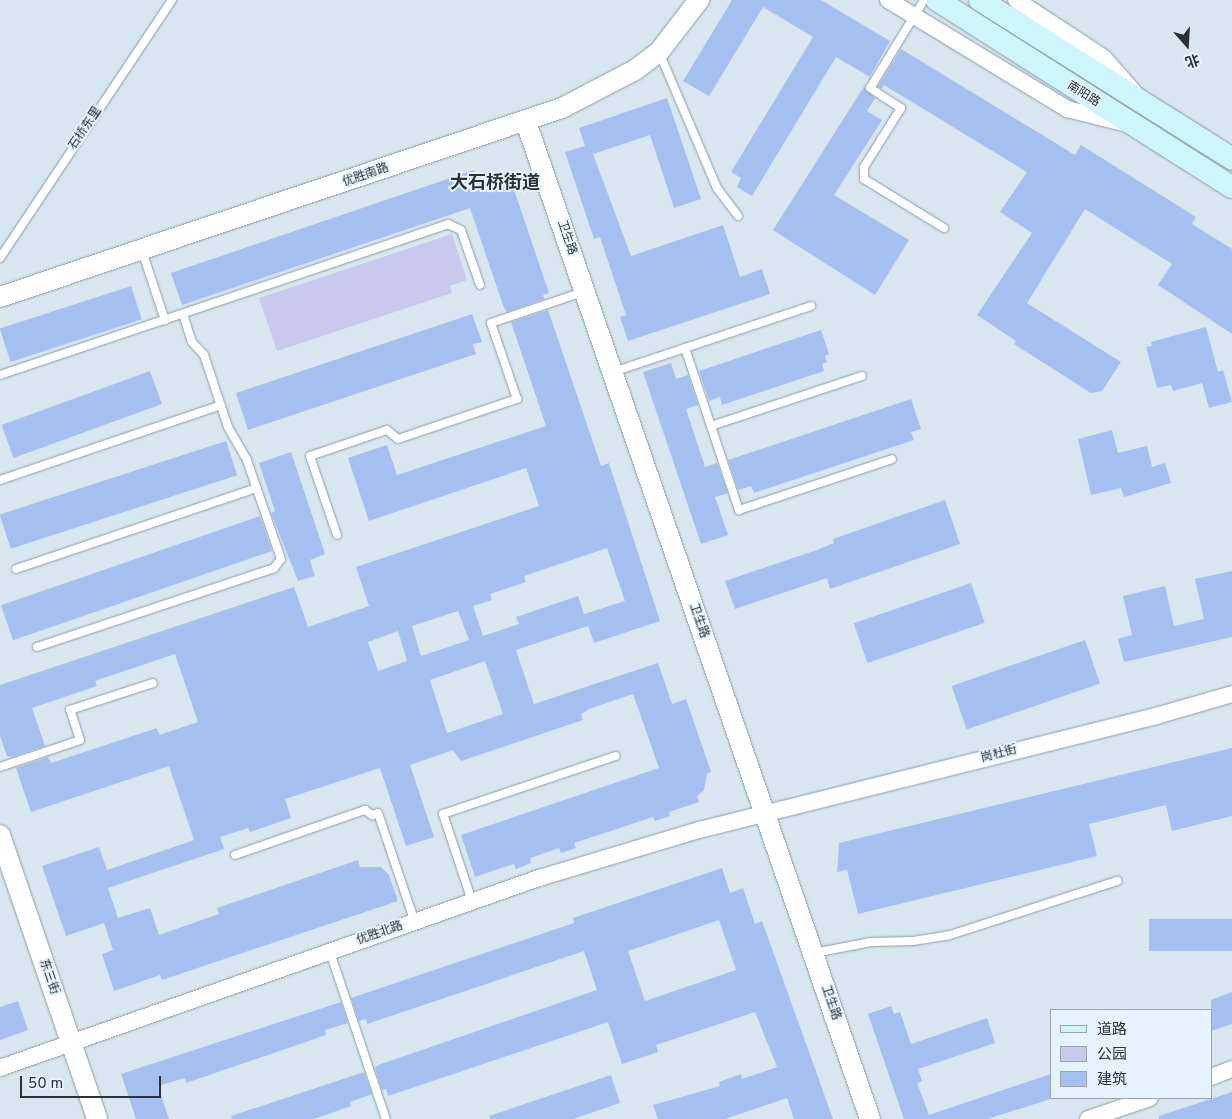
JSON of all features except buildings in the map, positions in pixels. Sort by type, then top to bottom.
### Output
[{"type":"main road","name":"南阳路","points":[[937,0],[1232,188]]},
{"type":"main road","name":"南阳路","points":[[980,0],[1232,159]]},
{"type":"street","name":"优胜南路","points":[[0,297],[526,122],[598,90],[659,52],[699,0]]},
{"type":"street","points":[[888,0],[1067,109],[1133,126]]},
{"type":"street","points":[[1016,0],[1104,58],[1146,106]]},
{"type":"street","name":"卫生路","points":[[526,122],[870,1119]]},
{"type":"street","name":"岗杜街","points":[[765,813],[1156,716],[1232,694]]},
{"type":"street","name":"优胜北路","points":[[0,1068],[472,901],[671,838],[765,813]]},
{"type":"street","name":"东三街","points":[[0,836],[97,1119]]},
{"type":"street","points":[[1212,1077],[1232,1070]]},
{"type":"street","points":[[1088,1119],[1147,1099]]},
{"type":"lane","name":"石桥东里","points":[[0,258],[172,0]]},
{"type":"lane","points":[[924,0],[870,88],[901,108],[864,167],[864,179],[944,228]]},
{"type":"lane","points":[[659,52],[717,188],[738,216]]},
{"type":"lane","points":[[0,375],[448,224],[461,230],[480,285]]},
{"type":"lane","points":[[142,251],[165,320]]},
{"type":"lane","points":[[337,535],[310,456],[387,430],[398,439],[517,399],[491,323],[585,291]]},
{"type":"lane","points":[[613,372],[811,306]]},
{"type":"lane","points":[[37,647],[274,568],[280,559],[247,460],[228,427],[204,355],[192,342],[183,314]]},
{"type":"lane","points":[[685,348],[739,510],[892,459]]},
{"type":"lane","points":[[712,426],[862,376]]},
{"type":"lane","points":[[0,480],[221,405]]},
{"type":"lane","points":[[16,569],[257,488]]},
{"type":"lane","points":[[0,766],[80,740],[70,710],[153,683]]},
{"type":"lane","points":[[472,901],[443,814],[615,756]]},
{"type":"lane","points":[[235,855],[365,810],[372,815],[378,813],[415,922]]},
{"type":"lane","points":[[813,953],[871,942],[913,941],[950,935],[1116,881]]},
{"type":"lane","points":[[330,952],[386,1119]]},
{"type":"green space","points":[[452,234],[467,280],[450,286],[452,293],[277,351],[259,298]]},
{"type":"district","name":"大石桥街道","points":[[495,184]]}]
